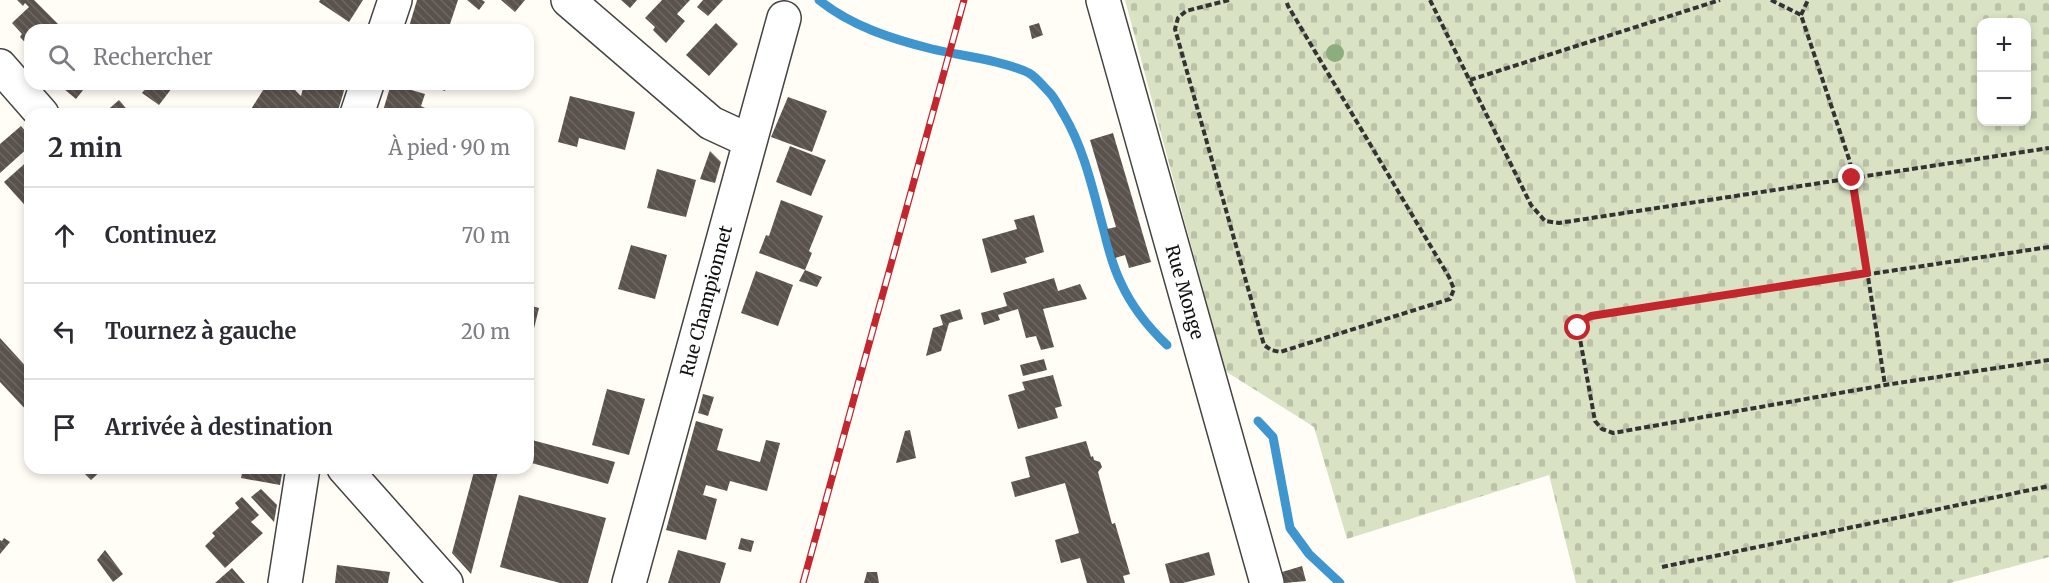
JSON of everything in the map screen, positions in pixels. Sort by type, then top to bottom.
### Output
[{"type":"street","points":[[387,24],[395,0]]},
{"type":"street","points":[[568,0],[711,123],[750,141]]},
{"type":"street","name":"Rue Monge","points":[[1103,0],[1267,583]]},
{"type":"street","name":"Rue Championnet","points":[[629,583],[784,18]]},
{"type":"street","points":[[0,66],[37,108]]},
{"type":"street","points":[[359,108],[365,90]]},
{"type":"street","points":[[285,583],[302,474]]},
{"type":"street","points":[[349,474],[446,583]]},
{"type":"path","points":[[1229,0],[1186,11],[1178,18],[1175,29],[1264,345],[1280,352],[1450,299],[1454,289],[1286,0]]},
{"type":"path","points":[[1430,0],[1532,205],[1545,220],[1559,223],[2049,148]]},
{"type":"path","points":[[1470,80],[1720,0]]},
{"type":"path","points":[[1771,0],[1801,15]]},
{"type":"path","points":[[1808,0],[1801,15],[1850,162],[1885,385]]},
{"type":"path","points":[[2049,248],[1867,273],[1591,316],[1583,320],[1578,328],[1595,421],[1602,429],[1612,433],[1885,385],[2049,360]]},
{"type":"path","points":[[1662,567],[2049,486]]},
{"type":"green space","points":[[1125,0],[2049,0],[2049,557],[1950,583],[1576,583],[1549,475],[1347,539],[1314,427],[1225,371]]},
{"type":"building","points":[[17,0],[34,0],[58,24],[24,24],[24,41],[20,37],[22,34],[12,23],[29,7],[25,3],[23,6]]},
{"type":"building","points":[[320,0],[363,0],[349,22],[319,2]]},
{"type":"building","points":[[417,0],[458,0],[450,24],[410,24]]},
{"type":"building","points":[[467,0],[482,0],[485,2],[479,10]]},
{"type":"building","points":[[501,0],[525,0],[515,12]]},
{"type":"building","points":[[621,0],[637,0],[630,8]]},
{"type":"building","points":[[662,0],[690,0],[677,14],[685,21],[666,43],[653,30],[655,27],[645,18]]},
{"type":"building","points":[[703,0],[723,0],[708,16],[697,7]]},
{"type":"building","points":[[716,23],[738,44],[709,76],[686,55]]},
{"type":"building","points":[[1039,23],[1043,35],[1032,39],[1029,26]]},
{"type":"building","points":[[65,90],[83,90],[76,99]]},
{"type":"building","points":[[144,90],[170,90],[159,105],[142,93]]},
{"type":"building","points":[[263,90],[295,90],[301,96],[302,90],[344,90],[339,108],[252,108]]},
{"type":"building","points":[[389,90],[411,90],[425,94],[421,106],[425,108],[384,108]]},
{"type":"building","points":[[570,96],[635,112],[625,150],[579,138],[577,147],[558,142]]},
{"type":"building","points":[[788,97],[827,111],[812,152],[771,137]]},
{"type":"building","points":[[119,100],[126,108],[110,108]]},
{"type":"building","points":[[21,126],[24,130],[24,151],[0,173],[0,144]]},
{"type":"building","points":[[1113,133],[1151,262],[1129,268],[1125,255],[1115,258],[1107,229],[1116,227],[1090,140]]},
{"type":"building","points":[[790,146],[826,160],[811,196],[776,182]]},
{"type":"building","points":[[710,151],[721,162],[715,183],[700,179]]},
{"type":"building","points":[[24,164],[24,204],[4,182]]},
{"type":"building","points":[[657,169],[696,180],[686,217],[647,208]]},
{"type":"building","points":[[781,200],[823,216],[809,251],[812,253],[805,270],[759,253],[766,235],[769,236]]},
{"type":"building","points":[[1034,215],[1044,252],[1025,258],[1027,263],[991,273],[982,239],[1017,229],[1014,220]]},
{"type":"building","points":[[631,245],[667,255],[655,299],[618,289]]},
{"type":"building","points":[[805,270],[822,277],[817,287],[799,281]]},
{"type":"building","points":[[756,271],[793,285],[778,326],[741,313]]},
{"type":"building","points":[[1054,278],[1058,291],[1080,284],[1087,299],[1043,309],[1054,347],[1041,350],[1036,336],[1026,338],[1018,309],[998,315],[1000,320],[984,325],[981,313],[1007,306],[1003,293]]},
{"type":"building","points":[[534,307],[539,308],[534,328]]},
{"type":"building","points":[[960,309],[963,319],[949,323],[941,351],[926,356],[933,328],[943,325],[940,315]]},
{"type":"building","points":[[0,338],[24,364],[24,408],[0,382]]},
{"type":"building","points":[[1044,359],[1047,370],[1023,376],[1020,365]]},
{"type":"building","points":[[1053,375],[1062,406],[1055,408],[1058,418],[1018,429],[1008,395],[1025,390],[1022,382]]},
{"type":"building","points":[[607,389],[645,399],[629,455],[592,445]]},
{"type":"building","points":[[703,394],[714,397],[708,416],[698,413]]},
{"type":"building","points":[[696,421],[723,429],[717,450],[760,462],[766,440],[780,443],[767,491],[730,481],[727,491],[706,485],[703,495],[717,499],[706,540],[666,530]]},
{"type":"building","points":[[910,430],[916,458],[896,463],[905,431]]},
{"type":"building","points":[[534,441],[615,462],[608,484],[534,464]]},
{"type":"building","points":[[1086,441],[1091,457],[1093,456],[1094,460],[1100,462],[1102,467],[1098,472],[1112,524],[1115,523],[1130,574],[1123,576],[1125,583],[1087,583],[1080,558],[1061,563],[1055,540],[1079,533],[1065,483],[1015,497],[1011,482],[1030,477],[1025,457]]},
{"type":"building","points":[[85,474],[98,474],[91,480]]},
{"type":"building","points":[[242,474],[282,474],[280,485],[241,478]]},
{"type":"building","points":[[473,474],[497,474],[471,574],[452,553]]},
{"type":"building","points":[[261,489],[277,505],[274,522],[251,497]]},
{"type":"building","points":[[519,495],[606,518],[588,583],[560,583],[500,567]]},
{"type":"building","points":[[242,497],[259,515],[251,522],[263,533],[225,568],[205,546],[215,536],[212,533],[239,508],[235,503]]},
{"type":"building","points":[[4,538],[10,542],[0,554],[0,540]]},
{"type":"building","points":[[741,538],[754,541],[751,552],[738,549]]},
{"type":"building","points":[[105,550],[123,574],[113,582],[97,560]]},
{"type":"building","points":[[678,550],[726,563],[720,583],[668,583]]},
{"type":"building","points":[[1209,552],[1215,575],[1183,583],[1170,583],[1165,564]]},
{"type":"building","points":[[337,565],[390,572],[388,583],[335,583]]},
{"type":"building","points":[[1302,566],[1306,581],[1285,583],[1282,572]]},
{"type":"building","points":[[232,568],[245,583],[215,583]]},
{"type":"building","points":[[867,572],[877,572],[879,583],[864,583]]},
{"type":"waterway","points":[[819,0],[858,24],[887,36],[932,49],[1006,65],[1029,73],[1037,79],[1055,100],[1078,143],[1111,257],[1121,283],[1141,316],[1167,345]]},
{"type":"waterway","points":[[1258,421],[1273,437],[1290,528],[1309,554],[1340,583]]},
{"type":"railway","points":[[803,583],[964,0]]},
{"type":"route","points":[[1578,328],[1583,320],[1591,316],[1867,273],[1852,178]]}]
